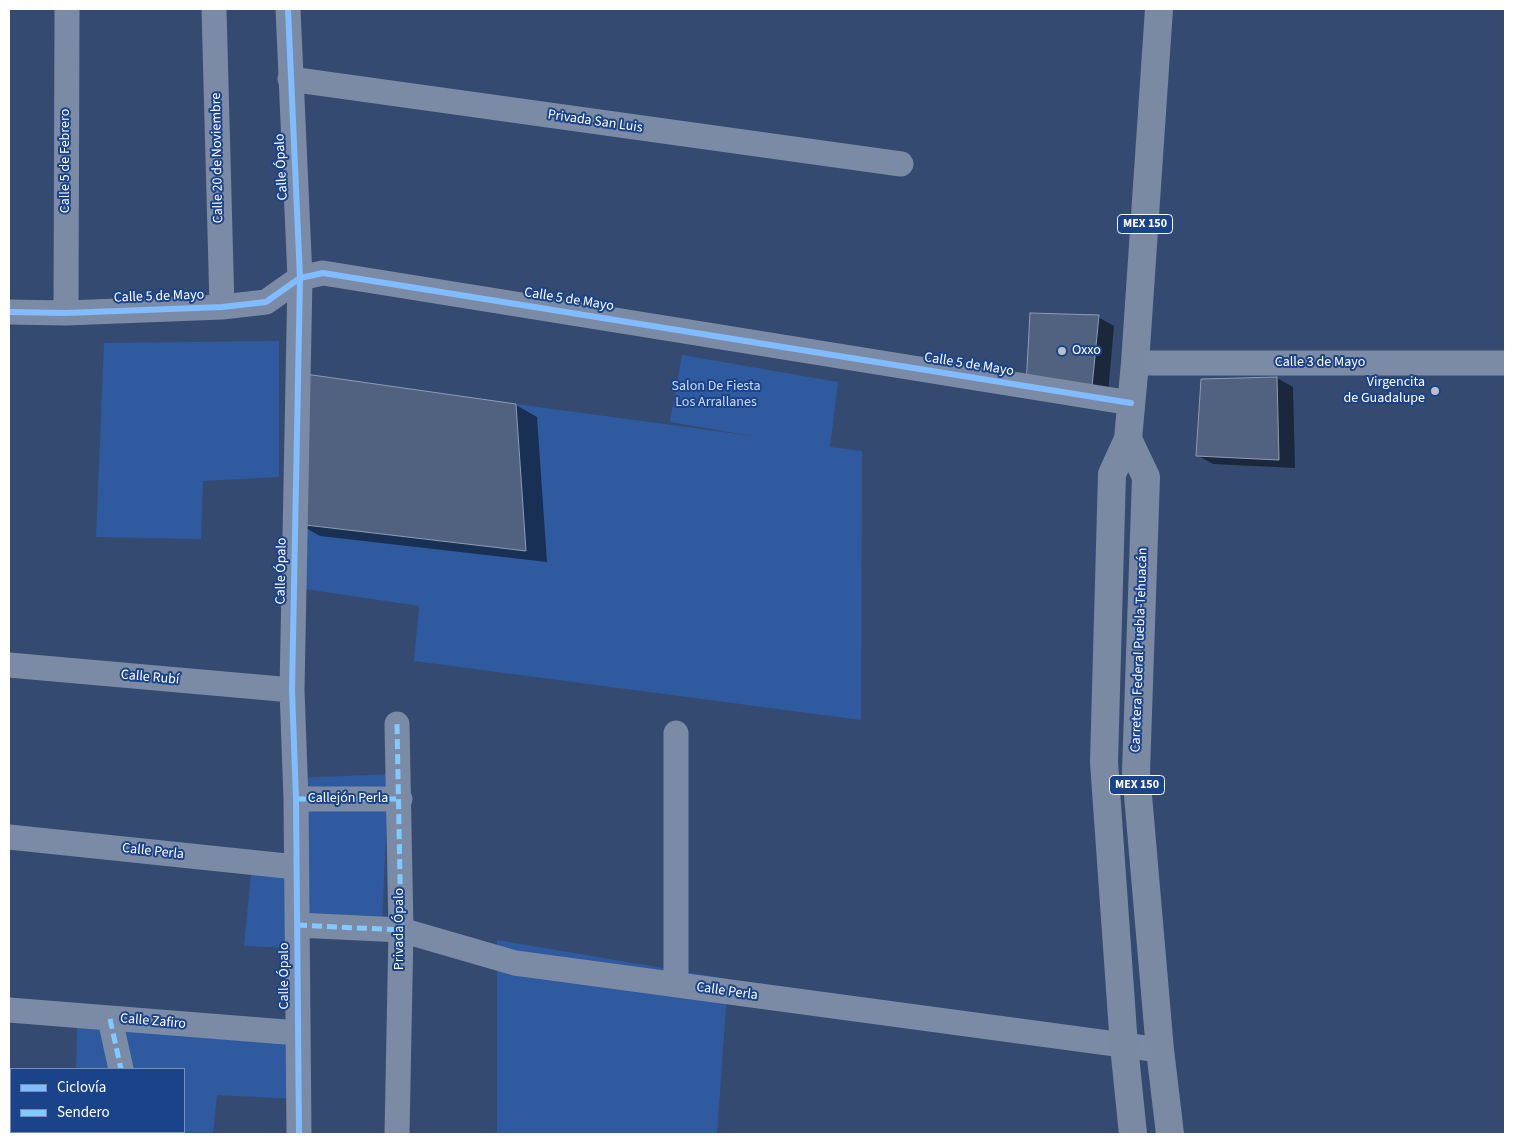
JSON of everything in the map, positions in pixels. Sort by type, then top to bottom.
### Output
[{"type":"main road","name":"MEX 150","points":[[1133,1134],[1124,1046],[1104,762],[1112,474],[1128,439],[1136,363],[1159,9]]},
{"type":"main road","name":"Carretera Federal Puebla-Tehuacán","points":[[1128,439],[1146,477],[1136,772],[1160,1050],[1170,1134]]},
{"type":"street","name":"Calle 5 de Febrero","points":[[66,313],[67,9]]},
{"type":"street","name":"Calle 20 de Noviembre","points":[[214,9],[222,307]]},
{"type":"street","name":"Calle Ópalo","points":[[288,9],[300,278],[292,690],[296,799],[299,1134]]},
{"type":"street","name":"Privada San Luis","points":[[290,79],[900,164]]},
{"type":"street","name":"Calle 5 de Mayo","points":[[9,312],[66,313],[222,307],[266,302],[300,278],[323,273],[1131,403]]},
{"type":"street","name":"Calle 3 de Mayo","points":[[1136,363],[1505,363]]},
{"type":"street","name":"Calle Rubí","points":[[9,665],[292,690]]},
{"type":"street","name":"Privada Ópalo","points":[[397,724],[400,799],[401,930],[397,1134]]},
{"type":"street","points":[[676,733],[676,985]]},
{"type":"street","name":"Callejón Perla","points":[[296,799],[400,799]]},
{"type":"street","name":"Calle Perla","points":[[9,837],[296,866]]},
{"type":"street","name":"Calle Perla","points":[[297,925],[401,930],[515,963],[1160,1050]]},
{"type":"street","name":"Calle Zafiro","points":[[9,1010],[298,1034]]},
{"type":"street","points":[[110,1018],[121,1068]]},
{"type":"green space","points":[[279,341],[279,477],[203,481],[201,539],[96,537],[104,343]]},
{"type":"green space","name":"Salon De Fiesta Los Arrallanes","points":[[682,355],[838,382],[830,447],[862,451],[861,720],[414,661],[419,606],[298,588],[297,524],[526,551],[516,404],[753,436],[670,422]]},
{"type":"green space","points":[[389,774],[382,923],[300,921],[299,778]]},
{"type":"green space","points":[[252,865],[294,868],[293,948],[244,946]]},
{"type":"green space","points":[[497,940],[728,979],[717,1134],[497,1134]]},
{"type":"green space","points":[[77,1019],[293,1037],[294,1099],[217,1095],[213,1134],[9,1134],[9,1103],[10,1133],[185,1133],[185,1068],[76,1068]]},
{"type":"building","name":"Oxxo","points":[[1030,313],[1099,315],[1091,397],[1026,386]]},
{"type":"building","points":[[298,373],[516,404],[526,551],[297,524]]},
{"type":"building","points":[[1277,377],[1279,460],[1196,456],[1201,379]]},
{"type":"marked path","points":[[297,925],[401,930],[397,724]]},
{"type":"marked path","points":[[296,799],[400,799]]},
{"type":"marked path","points":[[110,1019],[121,1068]]},
{"type":"cycle path","points":[[288,9],[300,278],[292,690],[296,799],[299,1134]]},
{"type":"cycle path","points":[[9,312],[66,313],[222,307],[266,302],[300,278],[323,273],[1131,403]]},
{"type":"place","name":"Oxxo","points":[[1062,351]]},
{"type":"place","name":"Virgencita de Guadalupe","points":[[1435,391]]}]
